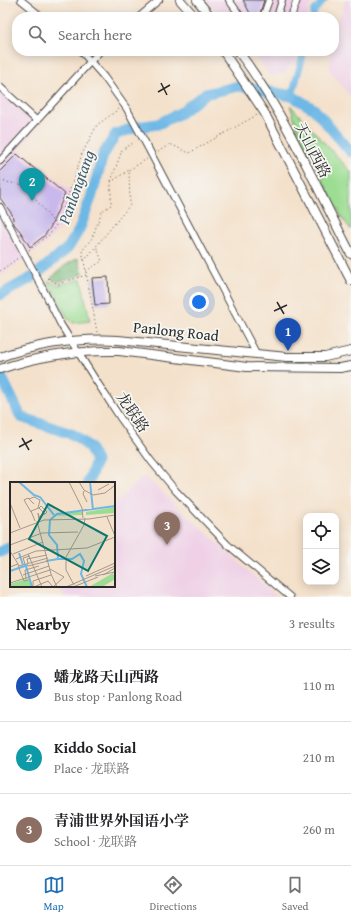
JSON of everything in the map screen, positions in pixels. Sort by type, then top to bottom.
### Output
[{"type":"main road","points":[[180,0],[191,12]]},
{"type":"main road","points":[[197,0],[207,12]]},
{"type":"main road","points":[[227,56],[264,112],[351,281]]},
{"type":"main road","name":"天山西路","points":[[242,56],[272,101],[351,254]]},
{"type":"main road","name":"Panlong Road","points":[[4,356],[43,345],[99,339],[287,357],[325,357],[351,352]]},
{"type":"main road","name":"Panlong Road","points":[[0,369],[42,357],[78,352],[119,352],[247,367],[294,369],[340,368],[351,366]]},
{"type":"street","points":[[21,0],[36,12]]},
{"type":"street","points":[[145,12],[159,0]]},
{"type":"street","points":[[229,0],[237,12]]},
{"type":"street","points":[[266,12],[269,0]]},
{"type":"street","points":[[279,12],[282,0]]},
{"type":"street","points":[[293,12],[297,0]]},
{"type":"street","points":[[86,56],[125,107],[152,155],[256,353]]},
{"type":"street","points":[[0,161],[95,56]]},
{"type":"street","points":[[0,87],[36,120]]},
{"type":"street","name":"龙联路","points":[[0,207],[61,325],[120,419],[151,461],[176,491],[228,545],[290,597]]},
{"type":"path","points":[[0,271],[50,234],[60,219],[82,154],[90,136],[97,125],[110,114],[125,107]]},
{"type":"path","points":[[111,182],[170,144],[189,153],[264,112]]},
{"type":"path","points":[[99,339],[82,251],[92,238],[102,211],[111,205],[111,182],[122,150],[133,143]]},
{"type":"path","points":[[84,261],[130,205],[129,170]]},
{"type":"path","points":[[0,180],[24,185],[56,225]]},
{"type":"path","points":[[86,271],[102,261],[96,246]]},
{"type":"path","points":[[48,278],[58,284],[87,275]]},
{"type":"shaded area","points":[[206,0],[314,0],[308,12],[217,12]]},
{"type":"shaded area","points":[[346,0],[351,0],[351,97],[330,71],[330,56],[339,56],[339,17]]},
{"type":"shaded area","points":[[254,56],[297,56],[296,61],[285,73],[270,76],[260,61]]},
{"type":"shaded area","points":[[0,90],[39,126],[18,149],[75,194],[65,218],[56,233],[44,245],[0,276]]},
{"type":"shaded area","points":[[144,476],[277,597],[66,597],[55,587],[115,587],[115,503]]},
{"type":"green space","points":[[290,105],[351,172],[351,230],[341,216],[299,133]]},
{"type":"green space","points":[[78,258],[83,274],[58,282],[51,278],[64,266]]},
{"type":"green space","points":[[81,279],[90,321],[73,323],[67,317],[48,281],[59,285]]},
{"type":"building","points":[[243,0],[264,0],[260,12],[249,12]]},
{"type":"building","points":[[17,154],[65,194],[50,228],[44,236],[30,247],[14,224],[12,214],[0,198],[0,171]]},
{"type":"building","points":[[108,277],[109,304],[95,305],[92,278]]},
{"type":"waterway","points":[[314,12],[324,0]]},
{"type":"waterway","points":[[292,96],[303,56]]},
{"type":"waterway","name":"Panlongtang","points":[[0,295],[33,277],[68,248],[79,230],[92,195],[103,155],[116,134],[137,127],[158,124],[180,113],[205,94],[239,86],[292,96],[314,109],[351,152]]},
{"type":"waterway","name":"Panlongtang","points":[[0,374],[21,417],[74,435],[89,447],[96,461],[88,482]]},
{"type":"waterway","name":"Panlongtang","points":[[0,552],[10,547]]},
{"type":"place","name":"Kiddo Social","points":[[32,201]]},
{"type":"place","name":"蟠龙路天山西路","points":[[288,351]]},
{"type":"place","name":"青浦世界外国语小学","points":[[167,545]]}]
